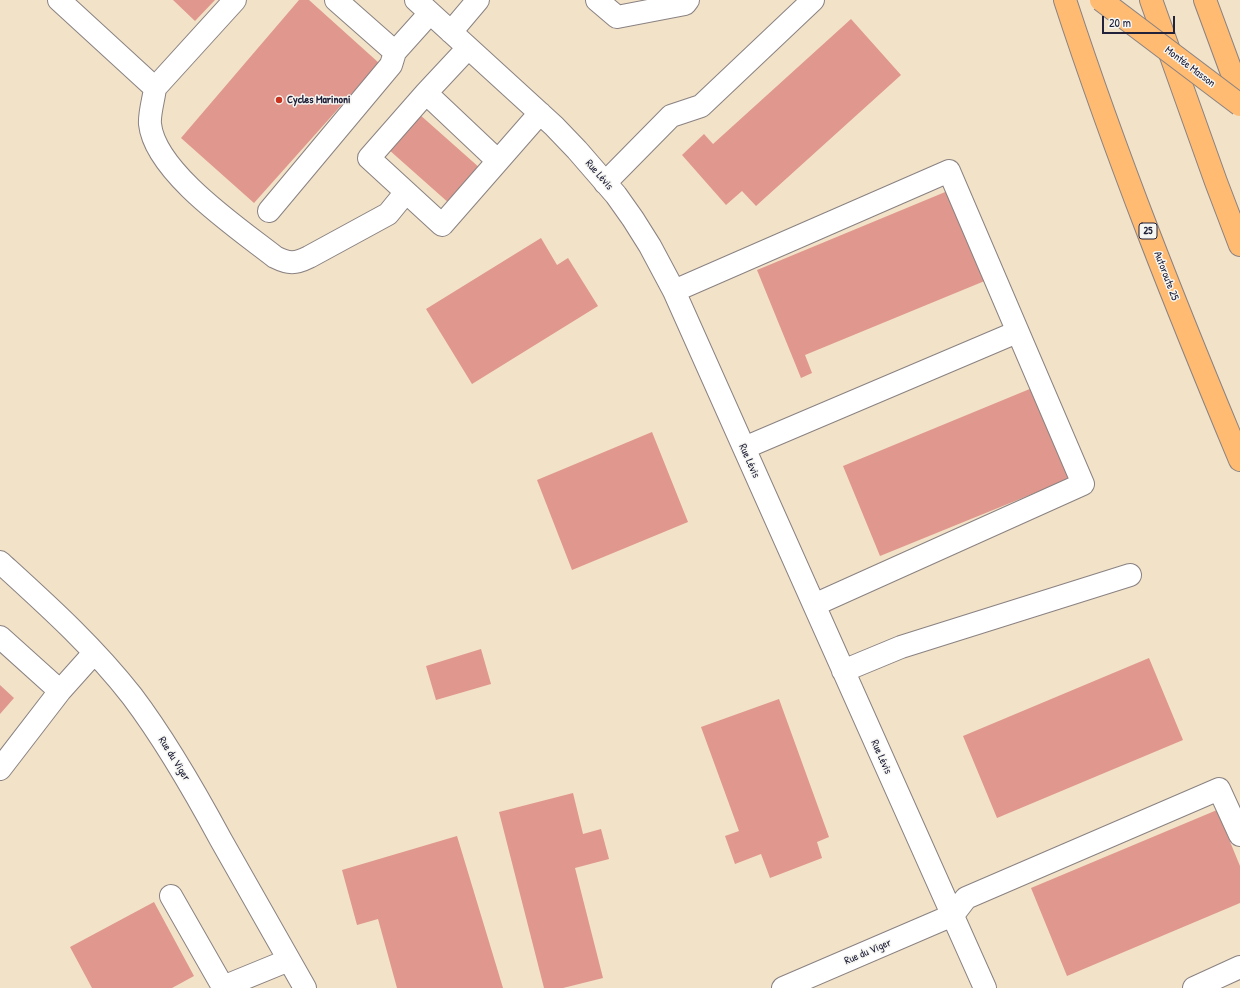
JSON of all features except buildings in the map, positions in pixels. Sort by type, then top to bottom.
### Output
[{"type":"main road","name":"Autoroute 25","points":[[1065,0],[1140,209],[1193,346],[1240,460]]},
{"type":"main road","name":"Montée Masson","points":[[1101,0],[1240,105]]},
{"type":"main road","points":[[1151,0],[1240,245]]},
{"type":"main road","points":[[1205,0],[1240,95]]},
{"type":"street","points":[[59,0],[155,88]]},
{"type":"street","points":[[234,0],[155,88],[150,122],[153,137],[165,160],[183,181],[203,200],[275,257],[286,262],[299,262],[388,214],[406,192]]},
{"type":"street","points":[[336,0],[395,52]]},
{"type":"street","points":[[451,32],[478,0]]},
{"type":"street","points":[[597,0],[616,17],[685,4],[688,0]]},
{"type":"street","points":[[605,183],[671,116],[701,106],[813,0]]},
{"type":"street","points":[[269,211],[392,65],[395,52],[423,7]]},
{"type":"street","name":"Rue Lévis","points":[[423,7],[540,114],[577,150],[616,195],[650,246],[674,291],[985,988]]},
{"type":"street","points":[[468,48],[369,158],[442,225],[540,114]]},
{"type":"street","points":[[426,93],[498,161]]},
{"type":"street","points":[[674,291],[949,172],[1083,484],[814,605]]},
{"type":"street","points":[[744,448],[1017,332]]},
{"type":"street","name":"Rue du Viger","points":[[0,562],[61,619],[94,653],[131,695],[177,761],[305,988]]},
{"type":"street","points":[[843,671],[901,647],[1130,575]]},
{"type":"street","points":[[0,637],[60,691]]},
{"type":"street","points":[[0,769],[60,691],[94,653]]},
{"type":"street","points":[[953,915],[966,898],[1219,789],[1240,836]]},
{"type":"street","points":[[171,896],[223,988],[289,960]]},
{"type":"street","name":"Rue du Viger","points":[[783,988],[953,915]]},
{"type":"street","points":[[1194,988],[1240,967]]},
{"type":"place","name":"Cycles Marinoni","points":[[279,100]]}]
